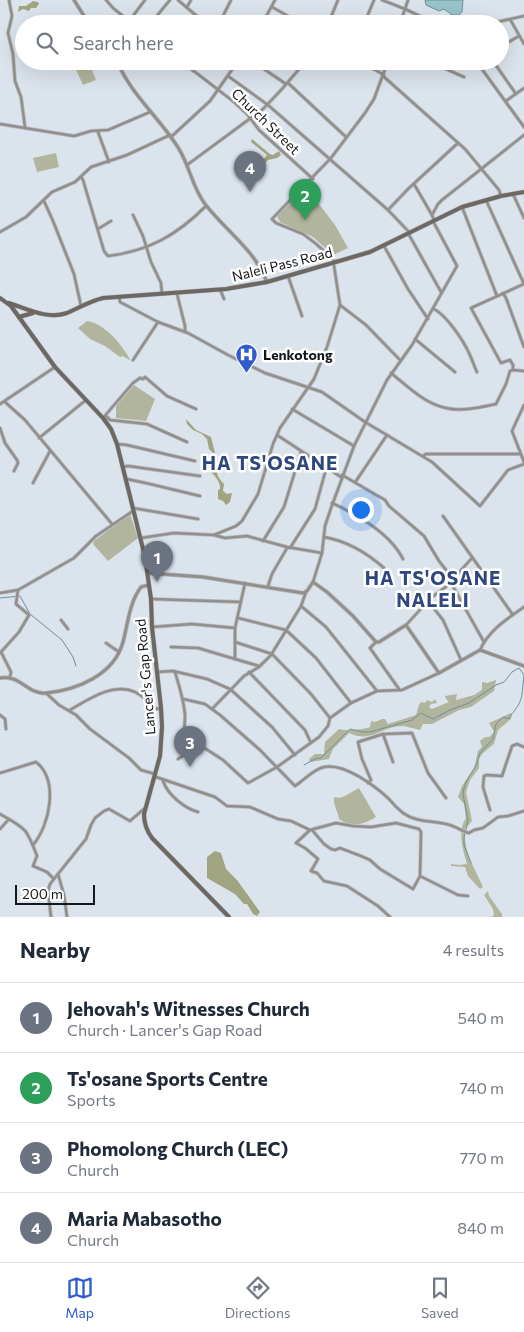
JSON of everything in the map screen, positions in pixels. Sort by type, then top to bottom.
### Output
[{"type":"main road","name":"Naleli Pass Road","points":[[36,313],[57,316],[95,300],[177,294],[267,282],[356,257],[384,246],[462,207],[523,191]]},
{"type":"main road","points":[[0,298],[5,302],[36,313]]},
{"type":"main road","name":"Lancer's Gap Road","points":[[5,302],[18,315],[56,367],[86,400],[105,417],[117,444],[141,538],[147,573],[161,708],[162,748],[144,822],[152,838],[229,917]]},
{"type":"main road","points":[[18,315],[28,310]]},
{"type":"main road","points":[[18,315],[36,313]]},
{"type":"street","points":[[9,0],[12,16],[8,33],[13,54],[14,81],[21,96],[25,127]]},
{"type":"street","points":[[74,0],[83,15]]},
{"type":"street","points":[[106,0],[122,15]]},
{"type":"street","points":[[134,15],[145,0]]},
{"type":"street","points":[[158,15],[170,0]]},
{"type":"street","points":[[178,0],[196,15]]},
{"type":"street","points":[[187,7],[191,0]]},
{"type":"street","points":[[224,15],[231,0]]},
{"type":"street","points":[[267,15],[275,0]]},
{"type":"street","points":[[332,15],[338,0]]},
{"type":"street","points":[[368,15],[374,0]]},
{"type":"street","points":[[382,0],[418,15]]},
{"type":"street","points":[[403,15],[408,0]]},
{"type":"street","points":[[272,7],[286,15]]},
{"type":"street","points":[[524,16],[510,19],[524,44]]},
{"type":"street","points":[[509,42],[519,36]]},
{"type":"street","points":[[121,70],[128,84],[170,136],[187,165],[195,189],[206,206],[243,245],[267,282]]},
{"type":"street","points":[[0,232],[26,217],[52,192],[75,182],[91,167],[127,155],[170,136],[194,117],[210,101],[232,70]]},
{"type":"street","points":[[266,70],[287,84],[346,137]]},
{"type":"street","points":[[187,165],[268,105],[299,70]]},
{"type":"street","points":[[374,70],[458,143],[482,169],[499,190],[501,196]]},
{"type":"street","points":[[214,535],[236,526],[242,521],[258,494],[277,435],[292,408],[314,379],[340,305],[333,259],[315,242],[276,223],[272,219],[329,160],[374,99],[385,70]]},
{"type":"street","points":[[448,70],[464,77]]},
{"type":"street","points":[[483,70],[524,127]]},
{"type":"street","points":[[500,70],[516,94]]},
{"type":"street","name":"Church Street","points":[[194,71],[244,110],[261,133],[312,179]]},
{"type":"street","points":[[228,76],[268,105],[388,210],[409,233],[441,292]]},
{"type":"street","points":[[506,101],[524,88]]},
{"type":"street","points":[[0,124],[74,136],[91,131],[108,130],[150,112]]},
{"type":"street","points":[[98,132],[109,162]]},
{"type":"street","points":[[432,215],[442,200],[524,134]]},
{"type":"street","points":[[388,210],[458,143]]},
{"type":"street","points":[[81,177],[106,255],[119,255],[146,248],[179,230],[206,206]]},
{"type":"street","points":[[212,709],[230,689],[249,672],[259,667],[272,654],[301,606],[306,592],[313,582],[322,552],[332,503],[341,476],[365,422],[391,373],[412,345],[434,309],[441,292],[456,270],[457,264],[414,184]]},
{"type":"street","points":[[513,194],[524,218]]},
{"type":"street","points":[[486,200],[524,284],[471,308],[500,364],[510,360],[513,370]]},
{"type":"street","points":[[44,201],[74,274],[81,306]]},
{"type":"street","points":[[462,207],[497,296]]},
{"type":"street","points":[[133,215],[143,236],[151,262],[162,283],[162,294]]},
{"type":"street","points":[[98,229],[111,222]]},
{"type":"street","points":[[384,246],[408,289],[428,319]]},
{"type":"street","points":[[288,276],[302,316]]},
{"type":"street","points":[[220,289],[224,299]]},
{"type":"street","points":[[177,294],[186,326],[184,332]]},
{"type":"street","points":[[503,294],[524,347]]},
{"type":"street","points":[[119,297],[120,302],[158,322],[184,332],[265,373],[322,392],[365,422],[423,456],[445,473],[480,506],[508,470],[524,463],[512,431],[524,405]]},
{"type":"street","points":[[340,305],[366,325],[400,360]]},
{"type":"street","points":[[434,309],[456,331],[468,350],[477,372]]},
{"type":"street","points":[[133,360],[158,322]]},
{"type":"street","points":[[414,339],[455,372]]},
{"type":"street","points":[[0,404],[56,367]]},
{"type":"street","points":[[391,373],[429,401],[445,408],[459,409],[496,404],[510,371],[524,371]]},
{"type":"street","points":[[187,442],[147,424],[110,420],[105,417],[134,383],[145,377],[167,396],[196,409]]},
{"type":"street","points":[[39,438],[86,400]]},
{"type":"street","points":[[5,402],[25,420],[112,524]]},
{"type":"street","points":[[292,408],[354,446]]},
{"type":"street","points":[[0,428],[5,444],[18,463],[14,471]]},
{"type":"street","points":[[355,481],[387,434]]},
{"type":"street","points":[[277,435],[326,468],[355,481],[385,500],[389,506],[417,529],[452,581],[484,642]]},
{"type":"street","points":[[117,444],[195,461]]},
{"type":"street","points":[[33,483],[50,451]]},
{"type":"street","points":[[263,541],[284,507],[302,452]]},
{"type":"street","points":[[423,456],[426,454],[520,454]]},
{"type":"street","points":[[122,467],[128,466],[200,476]]},
{"type":"street","points":[[268,586],[272,574],[315,509],[326,468]]},
{"type":"street","points":[[125,479],[200,496]]},
{"type":"street","points":[[332,503],[371,525],[398,550],[403,559]]},
{"type":"street","points":[[0,593],[18,590],[74,558],[112,524],[134,509],[198,519]]},
{"type":"street","points":[[443,516],[512,615]]},
{"type":"street","points":[[141,538],[174,533],[214,535],[225,538],[248,536],[289,547],[322,552]]},
{"type":"street","points":[[324,538],[357,548],[384,568]]},
{"type":"street","points":[[399,690],[370,648],[376,642],[380,642],[406,625],[428,601],[452,581],[472,558]]},
{"type":"street","points":[[147,573],[175,574],[306,592]]},
{"type":"street","points":[[0,678],[10,677],[41,693],[73,688],[92,680],[112,662],[119,652],[124,641],[127,621],[136,596],[141,587],[148,582]]},
{"type":"street","points":[[313,582],[353,616],[376,642]]},
{"type":"street","points":[[235,659],[235,628],[245,583]]},
{"type":"street","points":[[10,677],[11,672],[0,652],[19,632],[28,616],[16,604],[18,590]]},
{"type":"street","points":[[150,599],[242,602]]},
{"type":"street","points":[[428,601],[443,620],[461,660]]},
{"type":"street","points":[[301,606],[326,627],[377,691]]},
{"type":"street","points":[[183,734],[212,752],[248,783],[277,768],[319,737],[328,726],[330,718],[351,703],[377,691],[407,688],[480,650],[498,625],[524,607]]},
{"type":"street","points":[[238,618],[286,630],[316,658],[351,703]]},
{"type":"street","points":[[61,620],[68,629]]},
{"type":"street","points":[[152,627],[192,624],[235,628]]},
{"type":"street","points":[[406,625],[439,673]]},
{"type":"street","points":[[235,642],[272,654],[305,687],[330,718]]},
{"type":"street","points":[[106,643],[119,652]]},
{"type":"street","points":[[171,648],[198,648],[259,667]]},
{"type":"street","points":[[480,650],[524,666]]},
{"type":"street","points":[[157,672],[168,670],[207,679],[230,689],[272,727],[295,755]]},
{"type":"street","points":[[175,672],[183,699],[185,716],[183,734],[184,755],[178,759]]},
{"type":"street","points":[[249,672],[305,730],[311,743]]},
{"type":"street","points":[[70,710],[106,692],[120,688],[135,692],[157,708],[161,708]]},
{"type":"street","points":[[46,693],[59,705],[70,710],[90,729],[129,758],[141,770],[163,780],[215,797],[227,806],[250,807],[298,824],[311,830],[331,849],[340,848],[370,860],[380,870],[417,890]]},
{"type":"street","points":[[183,699],[205,704],[212,709],[295,786],[318,770],[325,767],[335,767],[349,772],[368,783],[410,817],[423,822],[454,826],[465,833],[483,828],[498,817],[524,811]]},
{"type":"street","points":[[0,715],[5,719],[6,729]]},
{"type":"street","points":[[368,783],[371,780],[362,759],[358,742],[384,734],[412,733],[428,773],[446,798]]},
{"type":"street","points":[[384,734],[394,762]]},
{"type":"street","points":[[490,810],[483,787],[484,776],[502,776],[512,746],[518,744],[524,747]]},
{"type":"street","points":[[0,773],[21,765],[36,762],[45,774],[50,794],[49,810],[43,830],[33,844]]},
{"type":"street","points":[[163,780],[165,786],[176,800],[198,812]]},
{"type":"street","points":[[51,917],[48,887],[53,878],[86,839],[91,825],[99,814],[109,809],[130,821],[146,808]]},
{"type":"street","points":[[0,814],[27,831],[37,856],[33,866],[47,872],[53,878]]},
{"type":"street","points":[[0,829],[9,819]]},
{"type":"street","points":[[390,917],[378,906],[347,886],[324,881],[317,873],[311,871],[318,859],[296,843],[311,830],[336,823],[371,827],[396,823],[419,829],[421,832],[420,876],[413,889]]},
{"type":"street","points":[[58,874],[64,895],[67,917]]},
{"type":"street","points":[[420,876],[458,896],[468,896]]},
{"type":"green space","points":[[33,1],[39,4],[36,8],[31,8],[29,11],[23,9],[18,12],[19,6],[26,6]]},
{"type":"green space","points":[[76,70],[92,70],[96,80],[83,85]]},
{"type":"green space","points":[[252,139],[270,154],[273,155],[279,151],[281,155],[268,160],[264,164],[262,161],[267,155],[251,142]]},
{"type":"green space","points":[[56,153],[59,167],[37,172],[33,158]]},
{"type":"green space","points":[[306,187],[335,225],[348,248],[333,255],[313,237],[280,222],[277,216]]},
{"type":"green space","points":[[87,321],[101,326],[113,336],[131,361],[123,356],[120,357],[105,346],[90,339],[78,328]]},
{"type":"green space","points":[[134,385],[155,399],[146,421],[116,418],[116,406]]},
{"type":"green space","points":[[186,419],[196,430],[211,437],[215,453],[209,449],[207,439],[202,434],[193,430],[187,424]]},
{"type":"green space","points":[[213,461],[216,461],[216,470],[224,484],[223,491],[227,494],[232,493],[230,502],[226,505],[218,499],[220,484],[211,472]]},
{"type":"green space","points":[[130,514],[138,538],[108,561],[93,544],[94,541]]},
{"type":"green space","points":[[496,680],[494,691],[471,707],[459,710],[432,724],[423,724],[420,730],[396,726],[365,736],[349,733],[333,749],[329,759],[310,762],[309,759],[315,754],[324,754],[325,742],[339,729],[367,728],[370,727],[371,721],[375,722],[382,719],[385,719],[388,724],[416,715],[421,702],[425,703],[427,700],[432,702],[435,699],[437,703],[431,704],[429,707],[432,709],[449,702],[445,696],[457,694],[456,700],[474,695],[482,690],[482,682],[487,683]]},
{"type":"green space","points":[[511,713],[511,719],[498,730],[494,744],[479,759],[479,768],[470,780],[466,792],[472,821],[465,829],[466,845],[470,859],[483,887],[480,889],[468,876],[465,867],[451,866],[451,864],[467,864],[461,834],[466,818],[464,804],[458,797],[462,786],[474,768],[478,751],[482,747],[480,741],[485,737],[489,737],[494,732],[489,723]]},
{"type":"green space","points":[[359,788],[376,817],[367,822],[353,825],[339,819],[334,797],[344,797]]},
{"type":"green space","points":[[215,851],[221,853],[226,869],[237,880],[260,912],[257,916],[235,894],[207,878],[207,857]]},
{"type":"green space","points":[[488,891],[502,917],[492,917],[494,915],[493,909],[484,895]]},
{"type":"water","points":[[425,0],[463,0],[462,12],[459,15],[452,15],[444,9],[439,11],[426,5]]},
{"type":"waterway","points":[[0,598],[20,596],[30,614],[62,640],[73,657],[76,666]]},
{"type":"waterway","points":[[304,765],[321,758],[350,729],[370,732],[412,720],[421,713],[433,719],[469,703],[496,685],[504,682],[512,672],[519,668],[524,675],[522,695],[519,703],[508,719],[503,717],[496,724],[493,739],[480,753],[477,764],[464,788],[463,794],[468,821],[464,845],[471,863]]},
{"type":"place","name":"Maria Mabasotho","points":[[250,192]]},
{"type":"place","name":"Ts'osane Sports Centre","points":[[305,220]]},
{"type":"place","name":"Lenkotong","points":[[247,373]]},
{"type":"place","name":"Jehovah's Witnesses Church","points":[[157,582]]},
{"type":"place","name":"Phomolong Church (LEC)","points":[[190,767]]},
{"type":"district","name":"HA TS'OSANE","points":[[270,462]]},
{"type":"district","name":"HA TS'OSANE NALELI","points":[[433,588]]}]
